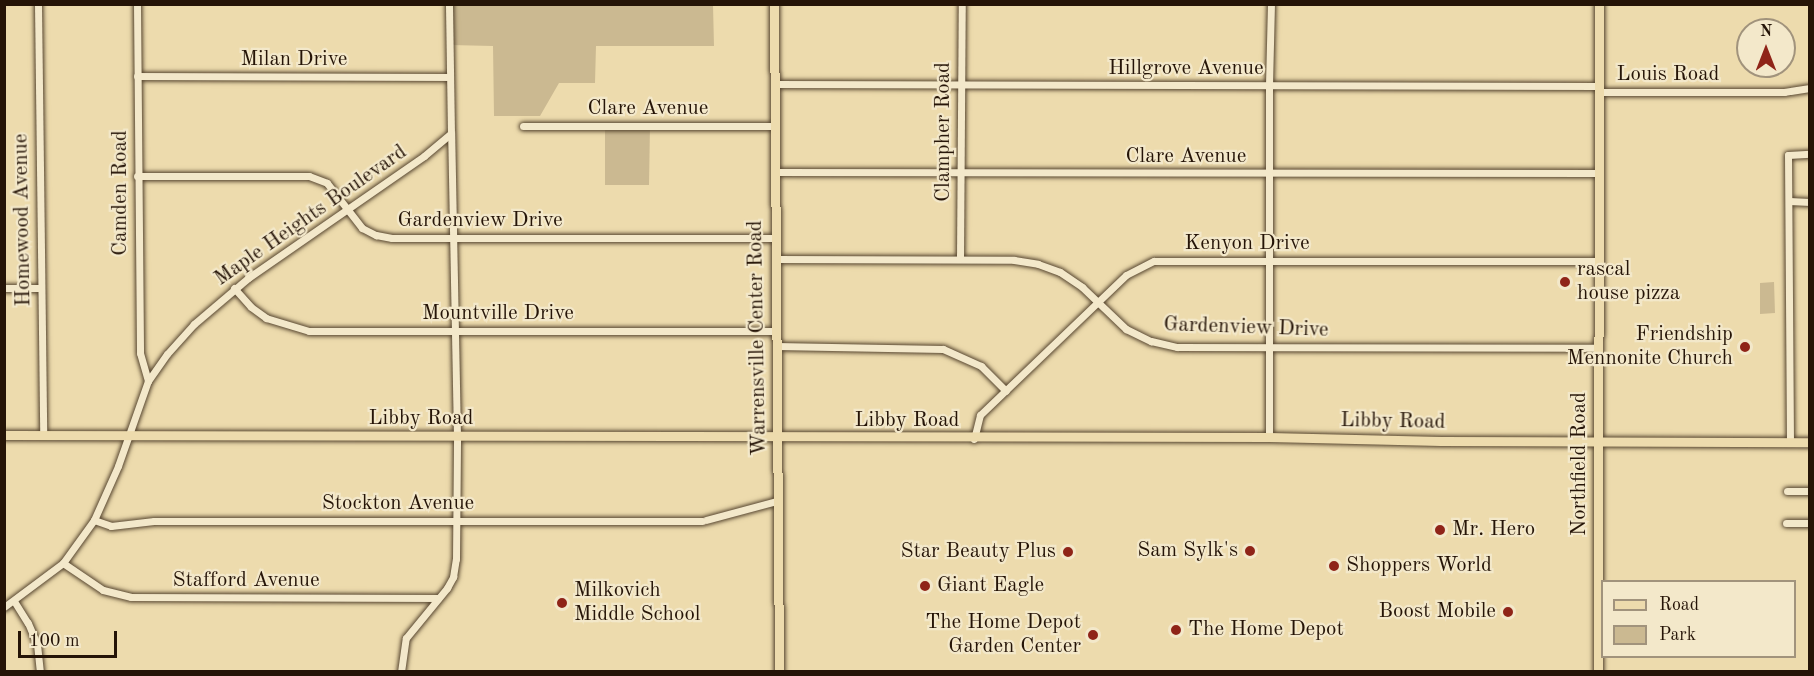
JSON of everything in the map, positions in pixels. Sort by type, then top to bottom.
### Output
[{"type":"main road","name":"Warrensville Center Road","points":[[774,4],[779,672]]},
{"type":"main road","name":"Northfield Road","points":[[1598,672],[1599,4]]},
{"type":"main road","name":"Libby Road","points":[[4,435],[974,439],[1269,437],[1598,442],[1809,442]]},
{"type":"street","name":"Homewood Avenue","points":[[38,4],[43,435]]},
{"type":"street","name":"Camden Road","points":[[137,4],[140,352],[148,381]]},
{"type":"street","points":[[401,672],[406,638],[453,577],[457,437],[453,330],[449,4]]},
{"type":"street","name":"Clampher Road","points":[[960,259],[962,4]]},
{"type":"street","points":[[1269,437],[1271,4]]},
{"type":"street","name":"Milan Drive","points":[[137,76],[450,76]]},
{"type":"street","name":"Hillgrove Avenue","points":[[774,84],[1269,85],[1598,89]]},
{"type":"street","name":"Louis Road","points":[[1598,89],[1784,92],[1809,88]]},
{"type":"street","name":"Clare Avenue","points":[[522,126],[774,126]]},
{"type":"street","name":"Maple Heights Boulevard","points":[[4,607],[63,563],[94,520],[118,466],[126,437],[148,381],[167,354],[194,324],[234,288],[424,156],[451,133]]},
{"type":"street","points":[[1790,442],[1788,155],[1809,154]]},
{"type":"street","name":"Clare Avenue","points":[[774,172],[1598,173]]},
{"type":"street","name":"Gardenview Drive","points":[[137,176],[309,176],[327,183],[362,228],[376,235],[392,238],[775,238]]},
{"type":"street","points":[[1789,201],[1809,202]]},
{"type":"street","name":"Gardenview Drive","points":[[775,259],[1014,260],[1038,264],[1071,279],[1126,329],[1163,345],[1269,348],[1598,348]]},
{"type":"street","name":"Kenyon Drive","points":[[974,439],[980,415],[1126,275],[1154,261],[1599,261]]},
{"type":"street","points":[[4,288],[40,288]]},
{"type":"street","name":"Mountville Drive","points":[[234,288],[266,318],[309,331],[776,331]]},
{"type":"street","points":[[776,346],[944,349],[981,366],[1006,391]]},
{"type":"street","points":[[1787,491],[1809,491]]},
{"type":"street","name":"Stockton Avenue","points":[[94,520],[111,526],[154,521],[704,521],[777,501]]},
{"type":"street","points":[[1786,523],[1809,524]]},
{"type":"street","name":"Stafford Avenue","points":[[63,563],[103,590],[131,597],[438,598]]},
{"type":"street","points":[[14,601],[28,623],[37,644],[40,672]]},
{"type":"green space","points":[[449,5],[713,5],[714,46],[596,46],[595,83],[559,83],[540,116],[494,116],[493,46],[450,45]]},
{"type":"green space","points":[[605,126],[650,126],[649,185],[605,185]]},
{"type":"green space","points":[[1774,282],[1775,313],[1760,314],[1760,283]]},
{"type":"place","name":"rascal house pizza","points":[[1565,282]]},
{"type":"place","name":"Friendship Mennonite Church","points":[[1745,347]]},
{"type":"place","name":"Mr. Hero","points":[[1440,530]]},
{"type":"place","name":"Sam Sylk's","points":[[1250,551]]},
{"type":"place","name":"Star Beauty Plus","points":[[1068,552]]},
{"type":"place","name":"Shoppers World","points":[[1334,566]]},
{"type":"place","name":"Giant Eagle","points":[[925,586]]},
{"type":"place","name":"Milkovich Middle School","points":[[562,603]]},
{"type":"place","name":"Boost Mobile","points":[[1508,612]]},
{"type":"place","name":"The Home Depot","points":[[1176,630]]},
{"type":"place","name":"The Home Depot Garden Center","points":[[1093,635]]}]
